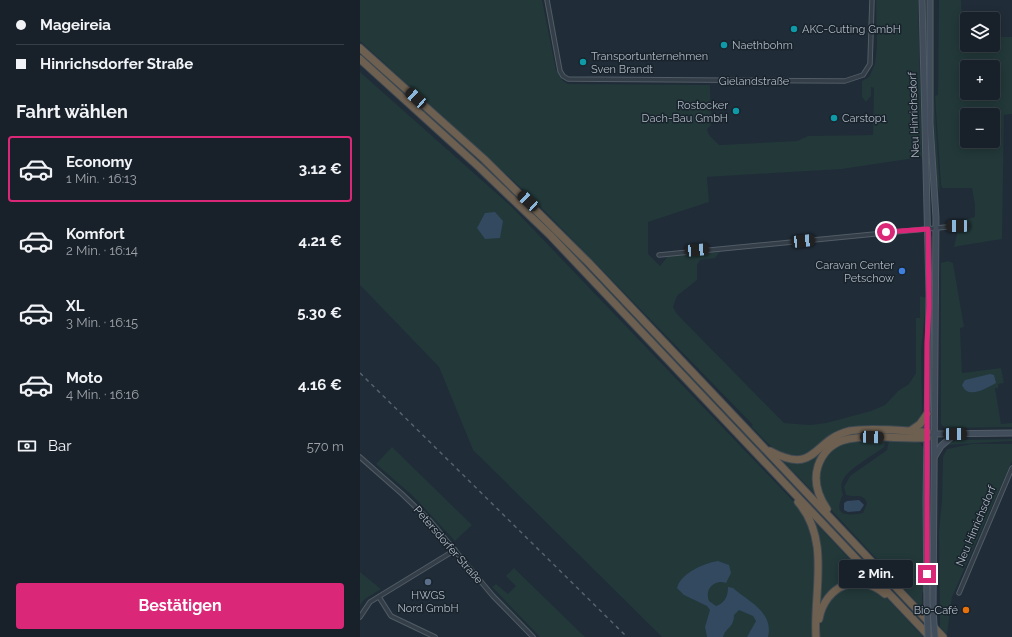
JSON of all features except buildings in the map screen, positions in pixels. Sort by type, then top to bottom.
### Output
[{"type":"highway","points":[[360,48],[528,201],[589,262],[943,637]]},
{"type":"highway","points":[[360,59],[480,167],[550,235],[929,637]]},
{"type":"highway","points":[[906,432],[919,426],[927,414]]},
{"type":"highway","points":[[763,447],[785,459],[800,460],[810,456],[834,438],[848,432],[860,430],[906,432],[927,435]]},
{"type":"highway","points":[[838,526],[819,498],[816,487],[818,467],[828,450],[839,441],[852,437],[927,435]]},
{"type":"highway","points":[[785,484],[808,519],[816,540],[819,562],[817,637]]},
{"type":"highway","points":[[817,637],[819,618],[823,605],[832,593],[846,585],[862,583],[873,586],[904,609]]},
{"type":"main road","name":"Neu Hinrichsdorf","points":[[922,0],[929,306],[927,414],[927,604],[929,637]]},
{"type":"main road","name":"Neu Hinrichsdorf","points":[[930,0],[930,123],[936,228],[934,637]]},
{"type":"main road","points":[[928,218],[930,224],[936,228]]},
{"type":"main road","points":[[928,229],[936,235]]},
{"type":"main road","points":[[927,435],[1012,433]]},
{"type":"main road","points":[[935,457],[941,446],[955,434]]},
{"type":"street","name":"Gielandstraße","points":[[547,0],[560,71],[566,78],[580,81],[845,81],[857,78],[867,70],[871,58],[872,0]]},
{"type":"street","points":[[659,255],[958,226]]},
{"type":"street","name":"Petersdorfer Straße","points":[[360,457],[413,504],[455,550],[493,596],[533,637]]},
{"type":"street","name":"Neu Hinrichsdorf","points":[[959,592],[1012,468]]},
{"type":"street","points":[[360,617],[366,606],[455,550]]},
{"type":"street","points":[[379,597],[391,616],[435,637]]},
{"type":"green space","points":[[360,0],[542,0],[556,70],[562,80],[568,84],[710,85],[711,125],[707,129],[709,135],[719,145],[797,141],[808,136],[873,135],[874,88],[871,87],[871,96],[866,102],[862,97],[862,81],[869,77],[875,64],[877,46],[876,0],[918,0],[922,157],[842,169],[707,177],[709,202],[648,222],[648,254],[660,266],[668,256],[720,252],[715,258],[700,260],[697,265],[697,280],[677,296],[673,307],[677,314],[784,423],[810,425],[826,423],[871,411],[885,405],[898,391],[909,384],[916,373],[916,318],[920,318],[920,296],[926,298],[921,353],[922,411],[918,420],[913,425],[905,428],[860,427],[814,453],[801,458],[788,457],[776,451],[751,426],[753,425],[531,197],[360,41]]},
{"type":"green space","points":[[923,0],[926,0],[928,124],[933,216],[926,124]]},
{"type":"green space","points":[[933,0],[934,96],[940,193],[937,183],[932,90]]},
{"type":"green space","points":[[939,0],[961,0],[960,52],[1000,52],[1000,37],[1012,37],[1012,114],[1004,115],[1002,239],[954,247],[960,221],[975,217],[975,205],[972,188],[942,188],[935,96],[938,95]]},
{"type":"green space","points":[[360,72],[512,207],[798,506],[812,532],[816,551],[813,637],[662,637],[473,450],[439,367],[360,285]]},
{"type":"green space","points":[[930,236],[932,236],[933,423]]},
{"type":"green space","points":[[948,261],[953,263],[964,327],[960,328],[962,373],[1001,368],[1004,383],[998,384],[998,388],[995,388],[1001,424],[1012,423],[1012,427],[945,428],[941,424],[941,263]]},
{"type":"green space","points":[[853,432],[922,434],[909,436],[868,433],[854,434],[842,437],[830,444],[839,438]]},
{"type":"green space","points":[[1012,439],[1012,441],[945,445],[956,440]]},
{"type":"green space","points":[[853,440],[885,441],[884,447],[850,471],[843,480],[841,486],[843,495],[839,507],[840,511],[847,514],[863,513],[867,503],[861,496],[846,495],[844,487],[850,476],[887,450],[889,441],[918,442],[924,449],[924,592],[922,593],[921,607],[824,502],[819,481],[820,466],[827,453],[843,443]]},
{"type":"green space","points":[[830,444],[821,456],[817,466],[814,480],[816,495],[783,461],[799,462],[808,460],[819,454]]},
{"type":"green space","points":[[972,444],[1012,444],[1012,461],[952,597],[947,634],[940,627],[939,532],[942,500],[943,457],[947,449]]},
{"type":"green space","points":[[392,447],[472,525],[455,541],[413,496],[376,464]]},
{"type":"green space","points":[[929,449],[931,526],[930,588]]},
{"type":"green space","points":[[373,463],[433,519],[487,584],[433,521]]},
{"type":"green space","points":[[809,516],[872,583],[844,582],[817,612],[820,579]]},
{"type":"green space","points":[[514,568],[585,637],[540,637],[492,587],[496,584],[508,594],[516,586],[506,576]]},
{"type":"green space","points":[[360,572],[381,589],[365,599],[360,605]]},
{"type":"green space","points":[[862,585],[884,595],[923,637],[820,637],[822,616],[831,596],[843,588]]},
{"type":"green space","points":[[491,589],[538,637],[505,605]]},
{"type":"water","points":[[495,212],[503,221],[500,238],[485,239],[477,228],[485,213]]},
{"type":"water","points":[[990,374],[994,375],[996,383],[978,392],[969,392],[962,385],[965,380]]},
{"type":"water","points":[[859,500],[864,505],[860,511],[848,512],[844,510],[844,503],[847,501]]},
{"type":"water","points":[[718,561],[729,565],[731,573],[726,583],[718,582],[709,589],[709,601],[716,606],[719,605],[725,599],[728,587],[733,588],[759,608],[764,614],[769,628],[768,637],[747,637],[756,621],[753,616],[739,610],[734,615],[733,623],[723,637],[707,637],[705,627],[710,610],[707,606],[684,595],[677,588],[679,583],[688,573],[700,566]]},
{"type":"railway","points":[[360,373],[627,637]]},
{"type":"place","name":"AKC-Cutting GmbH","points":[[794,29]]},
{"type":"place","name":"Naethbohm","points":[[724,45]]},
{"type":"place","name":"Transportunternehmen Sven Brandt","points":[[583,62]]},
{"type":"place","name":"Rostocker Dach-Bau GmbH","points":[[736,111]]},
{"type":"place","name":"Carstop1","points":[[834,118]]},
{"type":"place","name":"Caravan Center Petschow","points":[[902,271]]},
{"type":"place","name":"HWGS Nord GmbH","points":[[428,582]]},
{"type":"place","name":"Bio-Café","points":[[966,610]]},
{"type":"route","points":[[886,232],[928,229],[929,306],[927,343],[927,574]]}]
